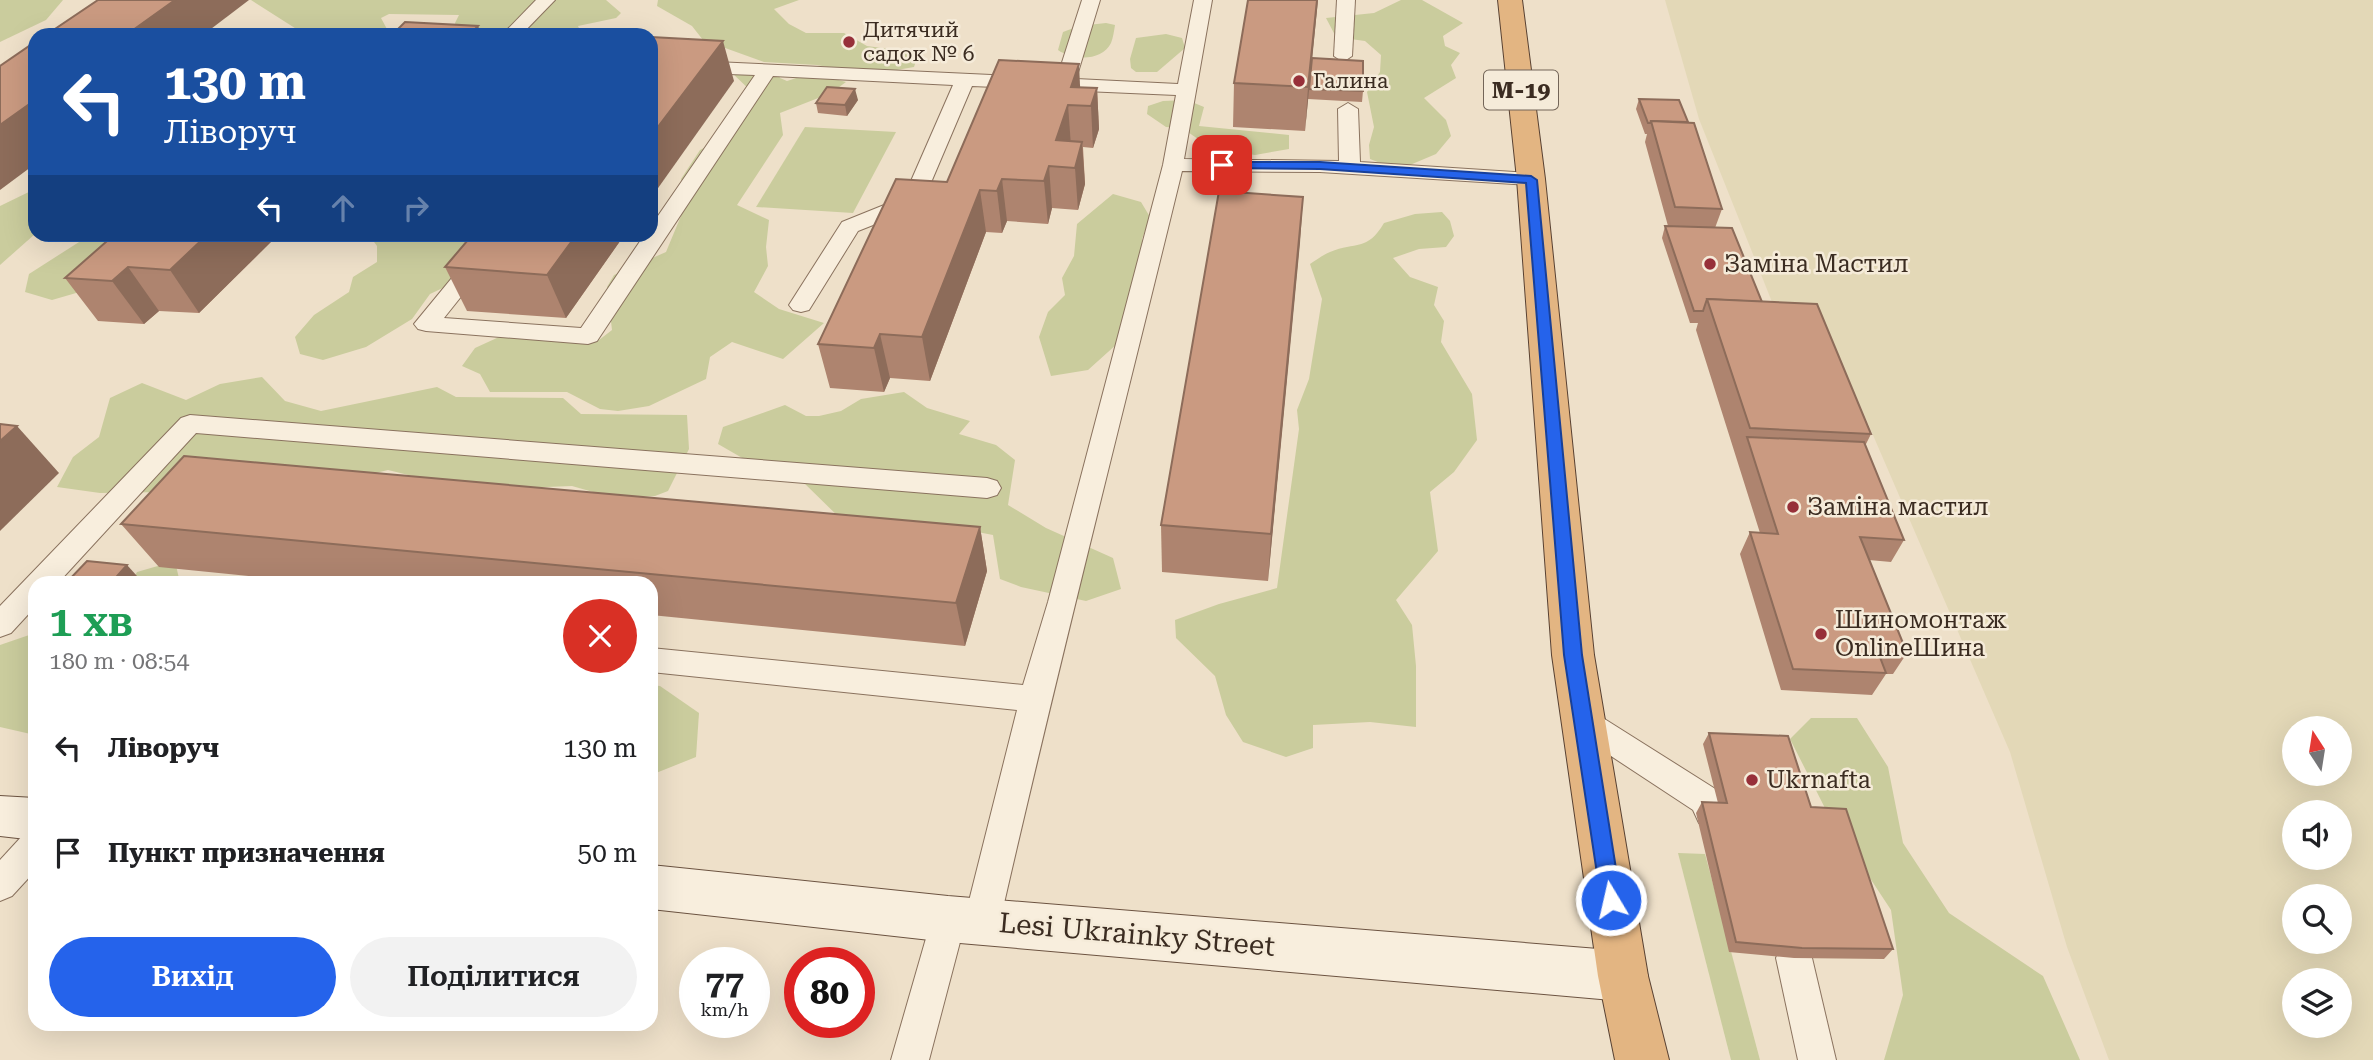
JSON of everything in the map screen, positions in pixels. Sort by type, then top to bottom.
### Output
[{"type":"highway","name":"М-19","points":[[1510,0],[1531,180],[1573,655],[1623,976],[1642,1060]]},
{"type":"main road","points":[[0,816],[28,818]]},
{"type":"main road","name":"Lesi Ukrainky Street","points":[[658,888],[965,920],[1623,976]]},
{"type":"lane","points":[[518,28],[546,0]]},
{"type":"lane","points":[[1065,84],[1091,0]]},
{"type":"lane","points":[[910,1060],[965,920],[1063,603],[1173,165],[1203,0]]},
{"type":"lane","points":[[1343,56],[1346,0]]},
{"type":"lane","points":[[658,65],[1186,90]]},
{"type":"lane","points":[[658,232],[767,71]]},
{"type":"lane","points":[[800,305],[850,226],[913,201],[965,80]]},
{"type":"lane","points":[[1348,109],[1350,167]]},
{"type":"lane","points":[[1173,165],[1350,167],[1531,180]]},
{"type":"lane","points":[[493,242],[426,324],[588,336],[651,242]]},
{"type":"lane","points":[[47,576],[190,424],[987,488]]},
{"type":"lane","points":[[0,625],[28,595]]},
{"type":"lane","points":[[658,661],[1035,699]]},
{"type":"lane","points":[[1584,722],[1705,800],[1711,813]]},
{"type":"lane","points":[[0,885],[28,854]]},
{"type":"lane","points":[[1794,958],[1816,1060]]},
{"type":"shaded area","points":[[1665,0],[2373,0],[2373,1060],[2109,1060],[2067,947],[2010,752],[1828,331],[1778,317],[1699,119]]},
{"type":"green space","points":[[0,0],[63,0],[46,20],[0,42]]},
{"type":"green space","points":[[251,0],[606,0],[621,13],[616,18],[578,26],[579,28],[460,28],[455,23],[459,15],[389,14],[381,18],[386,28],[295,28]]},
{"type":"green space","points":[[658,0],[799,0],[774,9],[789,24],[806,33],[844,33],[867,46],[905,51],[917,58],[914,67],[868,75],[817,65],[764,62],[703,40],[692,26],[657,6]]},
{"type":"green space","points":[[1401,0],[1422,0],[1463,23],[1443,36],[1445,46],[1460,53],[1451,65],[1456,78],[1424,98],[1446,120],[1451,136],[1436,154],[1398,170],[1370,159],[1369,145],[1374,127],[1367,92],[1380,72],[1381,55],[1365,41],[1336,37],[1326,18],[1374,13]]},
{"type":"green space","points":[[1106,23],[1115,25],[1111,43],[1101,54],[1079,57],[1058,50],[1063,32],[1079,26]]},
{"type":"green space","points":[[1166,34],[1182,38],[1185,48],[1157,72],[1136,72],[1131,68],[1130,59],[1136,38]]},
{"type":"green space","points":[[765,64],[775,68],[780,78],[787,81],[812,73],[846,82],[831,93],[780,113],[783,135],[737,205],[769,220],[766,247],[768,266],[754,292],[779,309],[824,323],[783,359],[732,342],[710,357],[706,379],[649,406],[618,411],[600,409],[567,392],[490,392],[480,374],[462,366],[475,348],[499,337],[599,340],[612,330],[607,287],[614,275],[666,252],[688,199],[681,179],[700,150],[734,132],[752,92],[731,72]]},
{"type":"green space","points":[[1187,100],[1204,107],[1199,126],[1289,135],[1289,149],[1255,155],[1211,148],[1182,128],[1166,127],[1147,114],[1148,106],[1163,101]]},
{"type":"green space","points":[[805,127],[896,132],[853,213],[756,207]]},
{"type":"green space","points":[[28,192],[28,240],[0,265],[0,206]]},
{"type":"green space","points":[[1113,194],[1141,202],[1150,217],[1142,239],[1145,266],[1128,334],[1088,370],[1051,376],[1039,337],[1048,312],[1065,295],[1062,278],[1074,256],[1077,224]]},
{"type":"green space","points":[[1442,212],[1450,221],[1454,236],[1446,247],[1419,249],[1393,258],[1410,277],[1438,287],[1434,305],[1444,321],[1441,342],[1472,394],[1477,440],[1454,472],[1430,492],[1438,551],[1396,600],[1412,625],[1416,666],[1416,727],[1370,722],[1313,725],[1313,748],[1286,757],[1243,742],[1226,715],[1215,676],[1176,638],[1175,620],[1277,588],[1299,429],[1297,410],[1309,379],[1322,299],[1310,264],[1330,252],[1366,242],[1384,223],[1415,214]]},
{"type":"green space","points":[[79,242],[164,242],[83,291],[52,300],[25,292],[29,274]]},
{"type":"green space","points":[[374,242],[508,242],[468,276],[430,294],[412,319],[366,347],[323,360],[300,354],[295,337],[314,315],[349,292],[353,277],[377,262],[377,246]]},
{"type":"green space","points":[[262,377],[285,401],[321,411],[437,387],[456,397],[563,398],[581,414],[687,415],[689,449],[668,491],[655,496],[614,498],[572,486],[470,490],[388,470],[351,479],[253,477],[243,461],[221,462],[166,492],[100,493],[57,487],[73,457],[99,437],[110,398],[142,383],[186,400],[220,384]]},
{"type":"green space","points":[[904,392],[927,408],[970,421],[959,434],[996,445],[1015,460],[1008,505],[1046,528],[1113,558],[1121,589],[1086,601],[1021,587],[1000,579],[993,535],[931,523],[896,530],[849,527],[801,480],[770,474],[718,444],[723,427],[785,405],[806,416],[819,416],[841,411],[861,399]]},
{"type":"green space","points":[[175,561],[178,576],[135,576],[137,572]]},
{"type":"green space","points":[[28,635],[28,733],[0,727],[0,645]]},
{"type":"green space","points":[[658,686],[699,713],[696,757],[658,772]]},
{"type":"green space","points":[[1811,718],[1857,718],[1888,767],[1903,843],[1949,913],[2043,976],[2080,1060],[1884,1060],[1903,995],[1891,910],[1829,816],[1790,739]]},
{"type":"green space","points":[[1678,853],[1705,854],[1760,1060],[1731,1060]]},
{"type":"building","points":[[98,0],[175,0],[136,28],[56,28]]},
{"type":"building","points":[[1248,0],[1317,0],[1308,87],[1234,83]]},
{"type":"building","points":[[405,22],[478,26],[476,28],[399,28]]},
{"type":"building","points":[[658,37],[723,41],[658,127]]},
{"type":"building","points":[[28,47],[28,105],[0,125],[0,66]]},
{"type":"building","points":[[1312,58],[1363,61],[1363,91],[1309,89]]},
{"type":"building","points":[[999,60],[1079,64],[1071,87],[1097,88],[1091,106],[1068,105],[1056,140],[1082,142],[1075,168],[1049,166],[1044,181],[1002,179],[997,191],[980,190],[922,337],[880,334],[874,348],[818,344],[896,179],[947,182]]},
{"type":"building","points":[[827,87],[855,89],[845,105],[816,103]]},
{"type":"building","points":[[1639,99],[1679,100],[1688,122],[1648,123]]},
{"type":"building","points":[[1651,121],[1694,123],[1722,209],[1675,207]]},
{"type":"building","points":[[1219,191],[1303,197],[1271,534],[1161,525]]},
{"type":"building","points":[[1665,226],[1732,228],[1762,302],[1707,299],[1703,311],[1694,311]]},
{"type":"building","points":[[106,242],[200,242],[170,270],[128,267],[112,281],[65,278]]},
{"type":"building","points":[[466,242],[571,242],[547,275],[445,267]]},
{"type":"building","points":[[1707,299],[1817,304],[1871,434],[1750,428]]},
{"type":"building","points":[[0,424],[17,426],[0,441]]},
{"type":"building","points":[[1747,437],[1864,442],[1904,540],[1860,537],[1907,653],[1878,652],[1886,673],[1793,669],[1750,532],[1778,534]]},
{"type":"building","points":[[184,456],[980,527],[956,603],[121,524]]},
{"type":"building","points":[[87,561],[127,565],[117,576],[73,576]]},
{"type":"building","points":[[1709,733],[1788,736],[1811,807],[1846,809],[1893,949],[1802,948],[1736,942],[1702,802],[1727,803]]},
{"type":"place","name":"Дитячий садок № 6","points":[[849,42]]},
{"type":"place","name":"Галина","points":[[1299,81]]},
{"type":"place","name":"Заміна Мастил","points":[[1710,264]]},
{"type":"place","name":"Заміна мастил","points":[[1793,507]]},
{"type":"place","name":"Шиномонтаж OnlineШина","points":[[1821,634]]},
{"type":"place","name":"Ukrnafta","points":[[1752,780]]},
{"type":"route","points":[[1222,165],[1366,168],[1531,180],[1573,655],[1611,900]]}]
